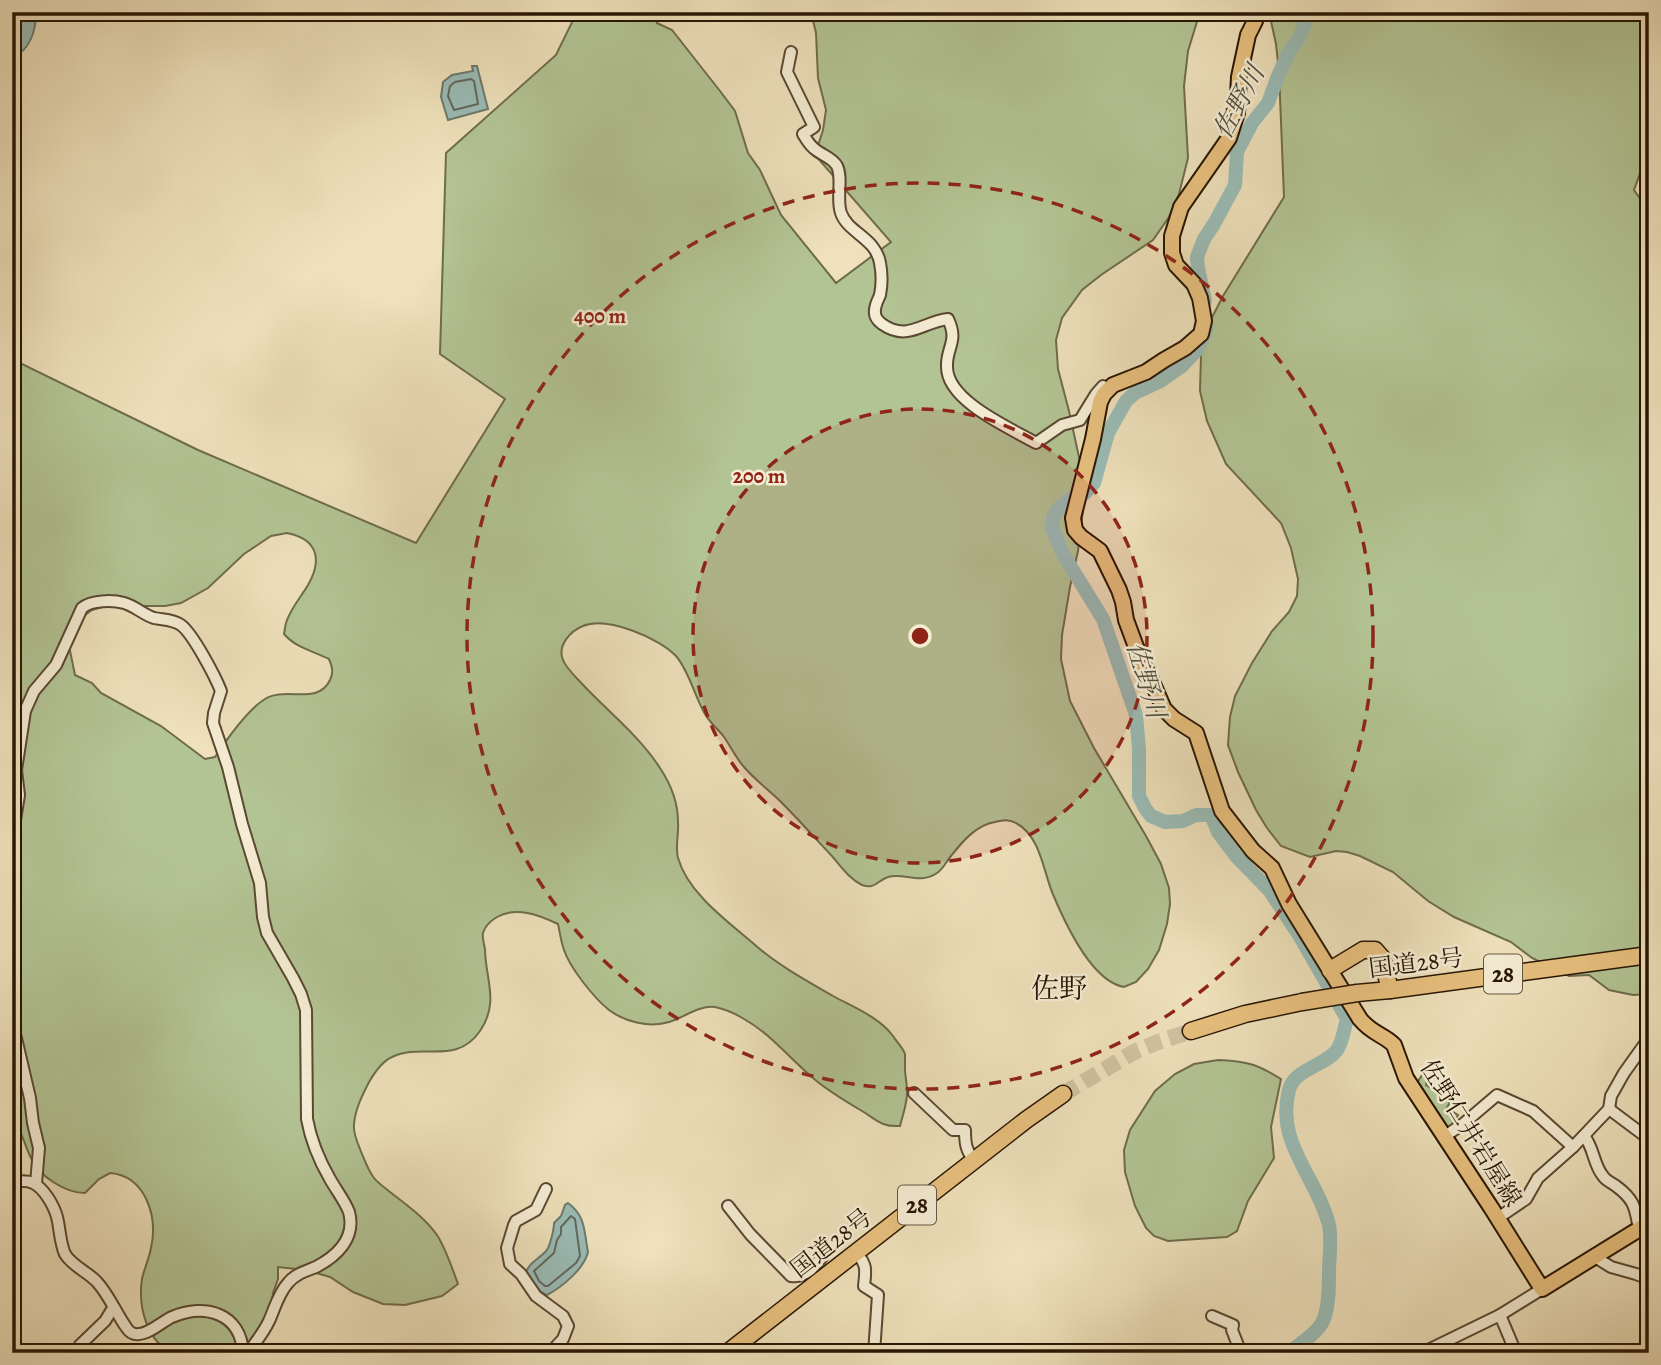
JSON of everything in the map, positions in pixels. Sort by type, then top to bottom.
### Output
[{"type":"highway","points":[[1330,970],[1363,950],[1375,950],[1382,958],[1390,990]]},
{"type":"highway","name":"国道28号","points":[[1191,1031],[1245,1014],[1302,1002],[1649,955]]},
{"type":"highway","name":"国道28号","points":[[727,1353],[1063,1094]]},
{"type":"main road","points":[[1110,388],[1146,372],[1185,348],[1201,334],[1204,321],[1198,290],[1176,265],[1171,236],[1181,207],[1229,138],[1237,113],[1239,77],[1248,34],[1257,12]]},
{"type":"main road","name":"佐野仁井岩屋線","points":[[1110,388],[1100,402],[1073,518],[1075,530],[1082,539],[1100,551],[1119,590],[1126,620],[1142,663],[1164,709],[1196,733],[1222,811],[1253,851],[1272,868],[1289,904],[1367,1028],[1394,1045],[1406,1077],[1542,1289]]},
{"type":"main road","points":[[1542,1289],[1644,1226]]},
{"type":"street","points":[[792,52],[787,72],[814,127],[803,134],[807,142],[834,161],[838,167],[839,207],[842,217],[872,245],[878,255],[881,281],[874,311],[876,318],[882,324],[900,332],[913,331],[948,319],[953,330],[947,371],[959,394],[972,406],[1036,443],[1062,425],[1080,420],[1104,384],[1110,388]]},
{"type":"street","points":[[12,839],[19,795],[16,770],[25,710],[34,691],[56,665],[82,608],[95,601],[125,603],[153,618],[181,625],[189,634],[221,691],[213,723],[257,873],[263,918],[267,933],[293,978],[306,1010],[307,1119],[310,1136],[345,1205],[351,1223],[347,1242],[340,1249],[321,1264],[294,1277],[286,1284],[268,1324],[246,1353]]},
{"type":"street","points":[[12,1021],[39,1148],[36,1184]]},
{"type":"street","points":[[1498,1218],[1526,1199],[1538,1178],[1573,1147],[1609,1109],[1611,1096],[1649,1038]]},
{"type":"street","points":[[914,1093],[953,1130],[965,1130],[965,1145],[974,1160]]},
{"type":"street","points":[[1445,1136],[1497,1095],[1533,1111],[1573,1147]]},
{"type":"street","points":[[1609,1109],[1649,1139]]},
{"type":"street","points":[[1584,1136],[1590,1142],[1596,1165],[1605,1180],[1615,1185],[1633,1202],[1644,1226]]},
{"type":"street","points":[[12,1182],[36,1184],[53,1206],[66,1255],[96,1280],[128,1330],[138,1335],[145,1333],[172,1317],[189,1311],[220,1315],[230,1320],[239,1332],[246,1353]]},
{"type":"street","points":[[546,1189],[536,1210],[516,1222],[507,1248],[510,1264],[521,1274],[536,1296],[563,1316],[568,1326],[563,1339],[550,1353]]},
{"type":"street","points":[[727,1206],[791,1276],[798,1277],[808,1273],[831,1246]]},
{"type":"street","points":[[856,1252],[866,1268],[864,1286],[878,1295],[874,1353]]},
{"type":"street","points":[[1595,1257],[1611,1267],[1649,1279]]},
{"type":"street","points":[[1422,1353],[1500,1315],[1542,1289]]},
{"type":"street","points":[[78,1353],[80,1345],[105,1321],[113,1308]]},
{"type":"street","points":[[1500,1315],[1516,1353]]},
{"type":"street","points":[[1212,1316],[1233,1325],[1232,1330],[1241,1353]]},
{"type":"green space","points":[[577,12],[657,12],[657,23],[672,30],[735,111],[748,153],[760,170],[781,215],[836,283],[891,242],[815,155],[826,110],[818,78],[816,33],[811,12],[1200,12],[1188,51],[1184,86],[1188,158],[1179,194],[1169,217],[1153,240],[1082,290],[1062,318],[1056,340],[1058,369],[1082,471],[1083,509],[1062,635],[1061,659],[1070,701],[1161,864],[1169,888],[1167,924],[1159,950],[1148,969],[1136,982],[1124,987],[1112,982],[1090,962],[1071,933],[1052,892],[1036,844],[1024,829],[1008,820],[988,824],[976,830],[941,869],[931,876],[894,876],[873,885],[862,885],[849,876],[794,815],[741,764],[705,714],[685,669],[676,656],[658,642],[632,630],[605,624],[583,626],[574,631],[563,644],[563,660],[573,675],[644,746],[664,774],[677,808],[678,858],[690,883],[721,916],[772,958],[887,1029],[905,1054],[907,1094],[900,1126],[880,1122],[837,1096],[754,1025],[726,1010],[703,1008],[662,1024],[638,1023],[615,1014],[596,998],[571,965],[563,947],[558,924],[528,913],[504,914],[491,922],[483,933],[490,1000],[486,1020],[480,1031],[471,1042],[460,1048],[450,1051],[403,1053],[388,1059],[370,1080],[359,1103],[354,1127],[372,1175],[437,1235],[458,1284],[442,1296],[405,1305],[383,1304],[353,1292],[330,1277],[306,1270],[278,1267],[270,1317],[251,1353],[175,1353],[157,1341],[143,1311],[142,1279],[151,1248],[153,1224],[151,1211],[141,1190],[133,1182],[110,1173],[99,1179],[85,1193],[69,1190],[54,1182],[35,1165],[12,1116],[12,359],[198,450],[416,543],[505,399],[440,354],[446,153],[556,55]],"holes":[[[287,533],[311,545],[316,559],[315,567],[313,576],[288,618],[284,634],[299,646],[329,659],[331,677],[325,688],[318,692],[282,694],[265,699],[244,717],[215,757],[205,759],[161,726],[101,693],[92,683],[75,675],[68,641],[81,618],[92,610],[106,606],[165,606],[181,603],[208,588],[244,554],[271,536]]]},
{"type":"green space","points":[[1269,12],[1649,12],[1649,148],[1634,190],[1649,211],[1649,737],[1646,743],[1649,753],[1649,994],[1633,995],[1609,990],[1589,975],[1569,976],[1532,958],[1511,942],[1454,917],[1428,901],[1393,872],[1360,856],[1336,851],[1310,857],[1281,846],[1256,810],[1238,772],[1228,745],[1235,696],[1272,631],[1289,612],[1297,596],[1298,579],[1291,548],[1281,523],[1226,464],[1207,421],[1200,391],[1201,355],[1205,331],[1223,296],[1284,197],[1279,72]]},
{"type":"green space","points":[[1218,1060],[1251,1064],[1281,1079],[1271,1127],[1274,1158],[1248,1201],[1237,1231],[1227,1237],[1168,1241],[1154,1236],[1146,1228],[1135,1206],[1125,1172],[1124,1150],[1130,1130],[1155,1091],[1175,1074],[1194,1064]]},
{"type":"green space","points":[[1422,1075],[1428,1078],[1426,1085],[1451,1100],[1447,1108],[1458,1115],[1451,1126],[1445,1129],[1417,1083]]},
{"type":"water","points":[[12,12],[36,12],[35,26],[28,45],[12,58]]},
{"type":"water","points":[[472,66],[477,66],[488,109],[448,120],[441,97],[443,82],[452,75],[473,71]]},
{"type":"water","points":[[568,1203],[581,1219],[588,1252],[572,1277],[547,1295],[538,1290],[526,1273],[547,1249],[554,1223]]},
{"type":"waterway","name":"佐野川","points":[[1205,301],[1197,257],[1204,239],[1235,185],[1237,152],[1252,123],[1268,103],[1289,52],[1299,38],[1306,21],[1306,12]]},
{"type":"waterway","name":"佐野川","points":[[1207,328],[1198,349],[1182,366],[1126,401],[1108,433],[1094,483],[1085,493],[1071,498],[1056,511],[1052,528],[1063,554],[1103,619],[1136,715],[1139,796],[1145,808],[1151,816],[1165,822],[1183,821],[1196,815],[1211,815],[1218,832],[1236,856],[1269,890],[1299,935],[1347,1019],[1337,1050],[1303,1072],[1289,1090],[1286,1109],[1292,1143],[1323,1208],[1329,1225],[1330,1243],[1328,1297],[1323,1321],[1312,1334],[1288,1353]]},
{"type":"tunnel","points":[[1063,1094],[1134,1052],[1191,1031]]},
{"type":"district","name":"佐野","points":[[1059,989]]}]
